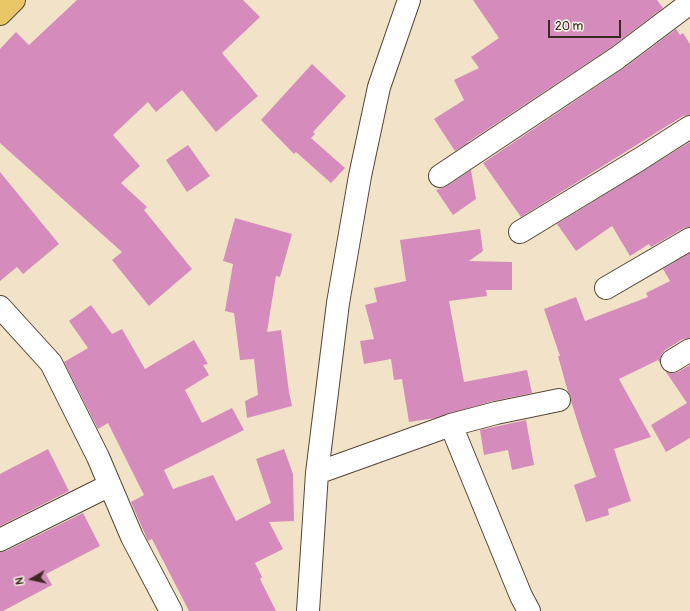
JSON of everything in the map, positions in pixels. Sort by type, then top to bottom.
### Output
[{"type":"street","points":[[308,611],[317,472],[338,303],[360,176],[379,86],[409,0]]},
{"type":"street","points":[[440,176],[617,58],[690,4],[688,0]]},
{"type":"street","points":[[520,232],[690,127]]},
{"type":"street","points":[[606,288],[690,239]]},
{"type":"street","points":[[0,307],[51,363],[98,457],[132,538],[171,611]]},
{"type":"street","points":[[672,362],[690,350]]},
{"type":"street","points":[[317,472],[451,425],[496,413],[559,400]]},
{"type":"street","points":[[451,425],[521,596],[529,611]]},
{"type":"street","points":[[0,540],[110,485]]},
{"type":"building","points":[[77,0],[243,0],[260,17],[222,53],[258,96],[216,132],[182,90],[156,112],[148,102],[113,135],[140,166],[121,183],[147,207],[144,210],[192,269],[149,306],[112,260],[122,252],[0,143],[0,49],[16,32],[29,45]]},
{"type":"building","points":[[473,0],[657,0],[663,8],[610,48],[468,142],[467,141],[468,143],[455,151],[434,119],[464,100],[454,80],[479,68],[471,57],[499,38]]},
{"type":"building","points":[[676,29],[680,35],[683,33],[690,44],[690,115],[683,116],[521,217],[483,163],[624,68]]},
{"type":"building","points":[[312,64],[346,96],[313,132],[315,134],[311,138],[345,168],[331,183],[296,152],[294,154],[261,120]]},
{"type":"building","points":[[690,142],[690,227],[684,228],[651,247],[649,244],[630,256],[612,226],[576,251],[557,224]]},
{"type":"building","points":[[188,145],[210,176],[187,192],[166,160]]},
{"type":"building","points":[[471,170],[476,199],[453,215],[436,190],[447,186]]},
{"type":"building","points":[[0,172],[59,244],[23,274],[17,267],[0,281]]},
{"type":"building","points":[[235,218],[292,234],[280,277],[276,276],[267,332],[281,330],[292,406],[247,418],[245,401],[258,395],[254,359],[240,360],[234,313],[225,311],[233,264],[223,261]]},
{"type":"building","points":[[480,229],[483,251],[469,261],[512,262],[512,290],[486,290],[487,296],[449,301],[464,382],[527,370],[532,393],[493,401],[435,418],[409,422],[402,379],[394,380],[391,359],[364,364],[360,341],[374,339],[365,305],[377,302],[374,288],[406,281],[400,240]]},
{"type":"building","points":[[690,253],[690,338],[683,339],[665,350],[661,355],[660,363],[658,360],[619,379],[651,437],[614,449],[631,501],[608,509],[609,515],[586,522],[574,485],[596,477],[580,430],[571,397],[568,392],[558,356],[560,356],[544,309],[576,297],[585,321],[648,297],[646,293],[670,281],[663,269]]},
{"type":"building","points":[[91,305],[112,334],[122,329],[145,369],[194,340],[208,364],[203,365],[209,375],[185,390],[202,423],[232,408],[244,430],[164,470],[173,489],[213,475],[236,521],[271,503],[256,459],[284,449],[293,474],[294,521],[269,522],[283,549],[255,563],[262,577],[260,579],[276,611],[189,611],[152,539],[148,541],[131,502],[144,495],[108,423],[98,429],[64,362],[88,348],[69,321]]},
{"type":"building","points":[[690,365],[690,438],[666,452],[651,425],[687,403],[666,372],[678,372]]},
{"type":"building","points":[[526,420],[534,465],[512,470],[508,450],[484,455],[480,430]]},
{"type":"building","points":[[48,449],[69,491],[0,526],[0,474]]},
{"type":"building","points":[[83,513],[100,546],[46,574],[52,585],[3,611],[0,611],[0,552],[6,551]]}]
